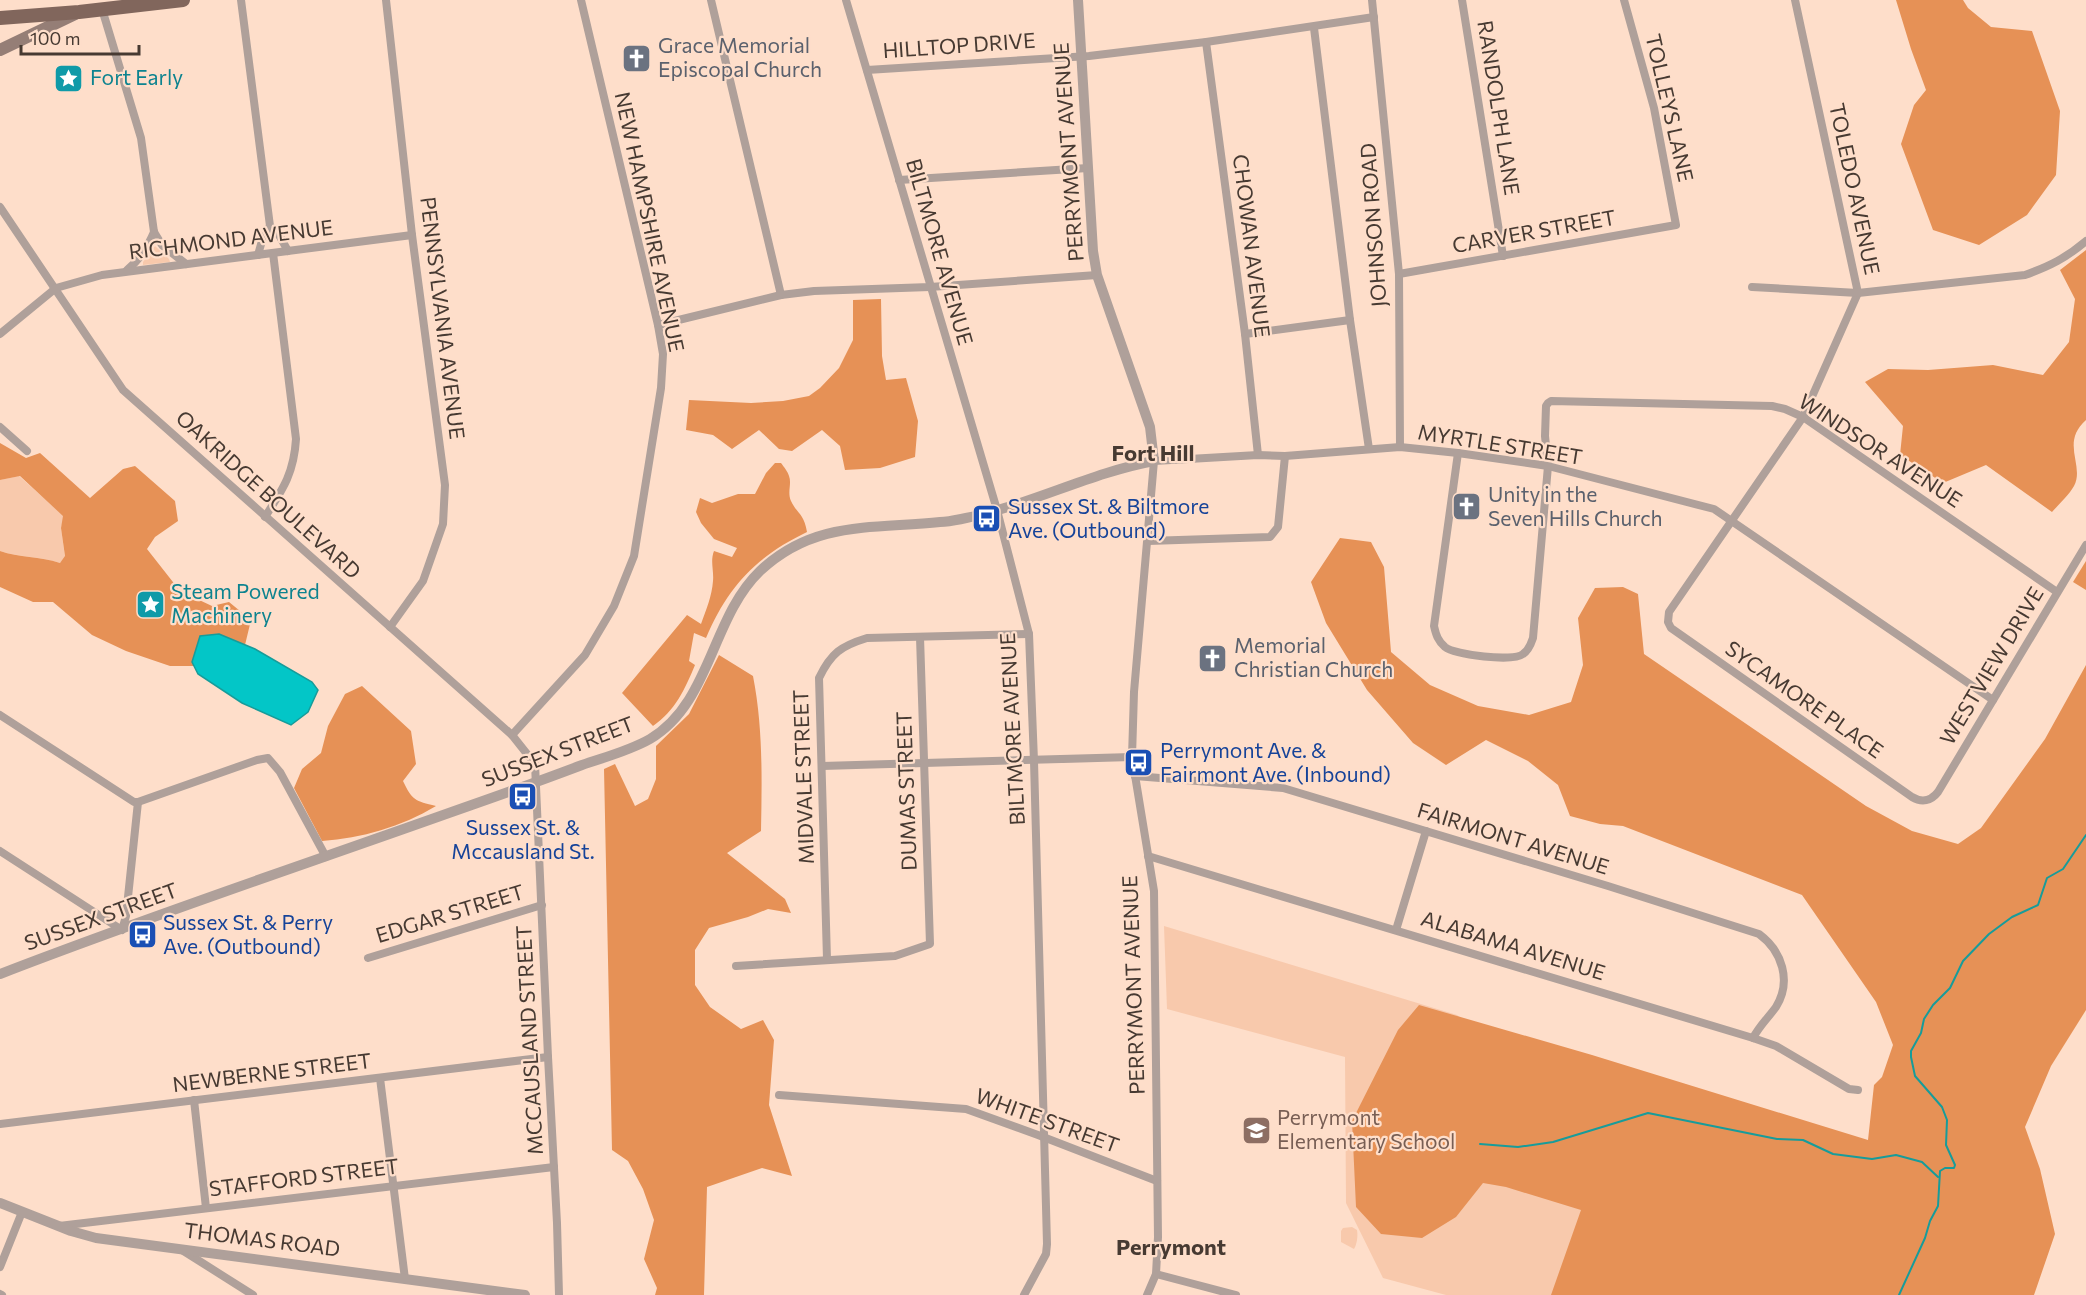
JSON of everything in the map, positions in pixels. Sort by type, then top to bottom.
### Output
[{"type":"main road","points":[[0,18],[79,12],[132,3],[183,0]]},
{"type":"main road","points":[[0,50],[79,12]]},
{"type":"street","points":[[241,0],[270,226],[279,235],[288,251]]},
{"type":"street","name":"PENNSYLVANIA AVENUE","points":[[386,0],[412,235],[445,485],[443,524],[423,581],[390,627]]},
{"type":"street","name":"NEW HAMPSHIRE AVENUE","points":[[512,735],[585,655],[614,606],[634,556],[661,388],[663,354],[658,325],[581,0]]},
{"type":"street","points":[[711,0],[781,295]]},
{"type":"street","name":"BILTMORE AVENUE","points":[[846,0],[997,510],[1029,634],[1046,1254],[1024,1295]]},
{"type":"street","name":"PERRYMONT AVENUE","points":[[1078,0],[1093,251],[1097,276],[1150,426],[1154,461],[1134,692],[1132,757],[1154,891],[1158,1237],[1156,1274],[1147,1295]]},
{"type":"street","name":"JOHNSON ROAD","points":[[1372,0],[1399,274],[1400,447]]},
{"type":"street","name":"RANDOLPH LANE","points":[[1462,0],[1503,256]]},
{"type":"street","name":"TOLLEYS LANE","points":[[1624,0],[1654,108],[1676,225]]},
{"type":"street","name":"TOLEDO AVENUE","points":[[1668,622],[1669,612],[1803,417],[1858,293],[1795,0]]},
{"type":"street","points":[[102,9],[141,138],[154,232],[162,245],[186,264]]},
{"type":"street","name":"HILLTOP DRIVE","points":[[867,70],[1082,56],[1314,28],[1374,17]]},
{"type":"street","points":[[1314,28],[1350,320],[1369,449]]},
{"type":"street","name":"CHOWAN AVENUE","points":[[1206,42],[1245,334],[1258,455]]},
{"type":"street","points":[[899,180],[1088,168]]},
{"type":"street","name":"OAKRIDGE BOULEVARD","points":[[0,207],[123,390],[512,735],[535,764],[536,782]]},
{"type":"street","name":"CARVER STREET","points":[[1399,274],[1676,225]]},
{"type":"street","points":[[258,255],[263,237],[270,226]]},
{"type":"street","points":[[125,272],[148,247],[154,232]]},
{"type":"street","name":"RICHMOND AVENUE","points":[[56,288],[102,275],[412,235]]},
{"type":"street","points":[[1752,287],[1858,293],[2025,275],[2049,267],[2068,256],[2086,241]]},
{"type":"street","points":[[265,516],[284,488],[295,461],[296,440],[273,253]]},
{"type":"street","points":[[658,325],[781,295],[814,291],[930,287],[1097,276]]},
{"type":"street","points":[[0,333],[56,288]]},
{"type":"street","points":[[1245,334],[1350,320]]},
{"type":"street","name":"WINDSOR AVENUE","points":[[1458,453],[1434,626],[1437,638],[1443,646],[1452,651],[1512,659],[1523,655],[1530,647],[1533,638],[1548,466],[1545,436],[1546,406],[1551,401],[1772,406],[1785,409],[1803,417],[2057,592]]},
{"type":"street","points":[[0,427],[27,451]]},
{"type":"street","name":"MYRTLE STREET","points":[[1154,461],[1258,455],[1285,456],[1400,447],[1548,466],[1714,509],[1993,700]]},
{"type":"street","points":[[1148,541],[1270,537],[1278,527],[1285,456]]},
{"type":"street","name":"SUSSEX STREET","points":[[0,974],[635,746],[666,727],[685,706],[729,613],[747,585],[762,569],[796,544],[835,531],[868,526],[944,522],[997,510],[1125,466],[1154,461]]},
{"type":"street","name":"WESTVIEW DRIVE","points":[[1925,801],[1938,792],[2086,545]]},
{"type":"street","name":"SYCAMORE PLACE","points":[[1668,622],[1673,631],[1912,797],[1925,801]]},
{"type":"street","name":"MIDVALE STREET","points":[[827,959],[819,678],[827,661],[845,644],[867,638],[1029,634]]},
{"type":"street","name":"DUMAS STREET","points":[[827,959],[895,956],[930,944],[920,637]]},
{"type":"street","points":[[0,715],[128,799],[138,802],[268,758],[280,772],[326,857]]},
{"type":"street","points":[[822,766],[1132,757]]},
{"type":"street","name":"FAIRMONT AVENUE","points":[[1135,776],[1283,788],[1759,934],[1771,944],[1779,957],[1784,980],[1778,1002],[1761,1022],[1753,1038]]},
{"type":"street","name":"MCCAUSLAND STREET","points":[[536,782],[559,1295]]},
{"type":"street","points":[[0,851],[122,930],[126,916],[138,802]]},
{"type":"street","points":[[1396,930],[1426,831]]},
{"type":"street","name":"ALABAMA AVENUE","points":[[1148,856],[1753,1038],[1776,1046],[1849,1089],[1858,1090]]},
{"type":"street","name":"EDGAR STREET","points":[[368,958],[542,905]]},
{"type":"street","points":[[736,966],[827,959]]},
{"type":"street","name":"NEWBERNE STREET","points":[[0,1124],[548,1057]]},
{"type":"street","points":[[380,1078],[405,1279]]},
{"type":"street","name":"WHITE STREET","points":[[779,1095],[966,1109],[1157,1181]]},
{"type":"street","points":[[194,1100],[206,1208]]},
{"type":"street","name":"STAFFORD STREET","points":[[58,1226],[554,1167]]},
{"type":"street","name":"THOMAS ROAD","points":[[0,1203],[96,1238],[525,1295]]},
{"type":"street","points":[[0,1267],[22,1212]]},
{"type":"street","points":[[182,1250],[253,1295]]},
{"type":"street","points":[[1156,1274],[1236,1295]]},
{"type":"shaded area","points":[[1896,0],[1963,0],[1968,8],[1991,27],[2032,31],[2060,111],[2056,175],[2027,215],[1979,245],[1933,230],[1901,144],[1914,105],[1926,90]]},
{"type":"shaded area","points":[[155,246],[170,262],[143,265],[143,262]]},
{"type":"shaded area","points":[[2086,250],[2086,420],[2078,429],[2075,437],[2077,478],[2064,499],[2052,512],[1986,465],[1943,483],[1900,455],[1903,426],[1865,382],[1888,369],[1928,370],[1993,365],[2043,375],[2069,342],[2075,299],[2060,270]]},
{"type":"shaded area","points":[[881,299],[882,356],[886,380],[906,378],[918,421],[915,457],[880,468],[845,470],[840,446],[822,430],[792,451],[779,449],[759,430],[732,449],[713,435],[686,430],[689,400],[751,403],[783,401],[809,396],[839,368],[853,340],[853,300]]},
{"type":"shaded area","points":[[0,443],[26,458],[40,453],[90,498],[123,469],[135,466],[175,501],[178,521],[155,537],[147,549],[180,591],[212,606],[229,602],[251,620],[245,645],[219,634],[192,661],[194,666],[170,666],[126,651],[92,635],[53,602],[33,602],[0,587],[0,551],[60,563],[65,556],[61,528],[63,516],[20,476],[0,480]]},
{"type":"shaded area","points":[[775,463],[781,463],[788,473],[790,498],[804,521],[807,532],[773,551],[746,575],[724,603],[706,638],[694,633],[689,661],[695,665],[673,706],[653,726],[622,693],[687,615],[701,624],[712,587],[714,551],[732,557],[737,548],[714,539],[701,523],[696,512],[700,498],[712,503],[738,494],[755,494],[766,473]]},
{"type":"shaded area","points":[[19,476],[64,516],[61,528],[65,557],[60,563],[0,551],[0,480]]},
{"type":"shaded area","points":[[1340,538],[1371,542],[1384,567],[1391,652],[1430,685],[1478,706],[1529,715],[1571,702],[1583,665],[1578,618],[1595,588],[1623,587],[1638,594],[1644,654],[1866,806],[1912,831],[1958,844],[1981,828],[2045,739],[2086,665],[2086,1010],[2051,1066],[2025,1127],[2040,1169],[2055,1234],[2034,1295],[1551,1295],[1581,1210],[1506,1187],[1483,1183],[1456,1217],[1422,1238],[1381,1234],[1356,1207],[1352,1121],[1398,1030],[1419,1005],[1592,1055],[1868,1140],[1874,1085],[1882,1077],[1893,1045],[1876,1002],[1802,895],[1623,826],[1600,824],[1570,816],[1558,785],[1528,761],[1486,740],[1446,765],[1413,743],[1367,690],[1326,623],[1311,582]]},
{"type":"shaded area","points":[[2086,561],[2086,590],[2073,582]]},
{"type":"shaded area","points":[[719,655],[753,676],[759,714],[761,753],[761,831],[727,853],[785,899],[791,913],[768,909],[709,928],[695,950],[695,985],[710,1007],[741,1029],[763,1020],[774,1040],[769,1105],[792,1176],[762,1168],[707,1187],[704,1295],[655,1295],[657,1288],[644,1259],[654,1220],[643,1189],[628,1161],[612,1150],[604,769],[615,764],[635,806],[648,799],[656,779],[656,746],[689,714]]},
{"type":"shaded area","points":[[362,686],[411,731],[416,764],[403,781],[415,799],[436,806],[395,826],[352,837],[322,841],[294,788],[302,769],[321,753],[328,726],[345,694]]},
{"type":"shaded area","points":[[1164,926],[1457,1015],[1839,1295],[1446,1295],[1383,1278],[1346,1203],[1345,1057],[1167,1009]]},
{"type":"shaded area","points":[[1352,1227],[1357,1230],[1357,1242],[1354,1249],[1341,1242],[1343,1228]]},
{"type":"water","points":[[219,634],[255,649],[312,682],[318,690],[308,712],[291,725],[242,703],[198,674],[192,662],[200,636]]},
{"type":"waterway","points":[[1899,1295],[1938,1206],[1940,1171],[1945,1168],[1954,1168],[1955,1165],[1946,1145],[1947,1120],[1942,1107],[1915,1076],[1911,1051],[1921,1033],[1924,1019],[1933,1005],[1950,988],[1963,961],[1989,934],[2012,917],[2038,905],[2047,878],[2063,869],[2086,835]]},
{"type":"waterway","points":[[1480,1144],[1518,1147],[1553,1142],[1648,1113],[1777,1139],[1803,1140],[1833,1154],[1872,1159],[1896,1155],[1922,1162],[1938,1177]]},
{"type":"place","name":"Grace Memorial Episcopal Church","points":[[637,58]]},
{"type":"place","name":"Fort Early","points":[[69,78]]},
{"type":"place","name":"Unity in the Seven Hills Church","points":[[1467,507]]},
{"type":"place","name":"Sussex St. & Biltmore Ave. (Outbound)","points":[[987,519]]},
{"type":"place","name":"Steam Powered Machinery","points":[[150,604]]},
{"type":"place","name":"Memorial Christian Church","points":[[1213,658]]},
{"type":"place","name":"Perrymont Ave. & Fairmont Ave. (Inbound)","points":[[1139,763]]},
{"type":"place","name":"Sussex St. & Mccausland St.","points":[[523,797]]},
{"type":"place","name":"Sussex St. & Perry Ave. (Outbound)","points":[[142,935]]},
{"type":"place","name":"Perrymont Elementary School","points":[[1256,1130]]},
{"type":"district","name":"Fort Hill","points":[[1153,453]]},
{"type":"district","name":"Perrymont","points":[[1171,1247]]}]
